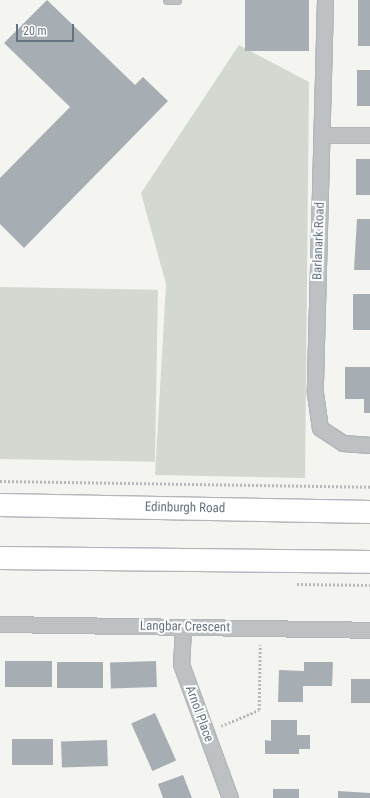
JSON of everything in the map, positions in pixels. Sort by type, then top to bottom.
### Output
[{"type":"main road","name":"Edinburgh Road","points":[[0,506],[370,512]]},
{"type":"main road","points":[[0,558],[370,562]]},
{"type":"street","name":"Barlanark Road","points":[[325,0],[315,393],[320,428],[343,443],[370,445]]},
{"type":"street","points":[[322,135],[370,135]]},
{"type":"street","name":"Langbar Crescent","points":[[0,624],[370,630]]},
{"type":"street","name":"Arnol Place","points":[[182,628],[181,664],[230,798]]},
{"type":"lane","points":[[168,0],[177,0]]},
{"type":"path","name":"Edinburgh Road","points":[[0,481],[370,488]]},
{"type":"path","points":[[205,733],[259,710],[260,628]]},
{"type":"shaded area","points":[[239,45],[309,82],[305,478],[155,475],[166,284],[141,193]]},
{"type":"shaded area","points":[[0,287],[158,290],[155,462],[0,459]]},
{"type":"building","points":[[47,0],[135,85],[143,77],[168,101],[24,248],[0,224],[0,178],[70,107],[4,43]]},
{"type":"building","points":[[245,0],[309,0],[309,51],[245,51]]},
{"type":"building","points":[[358,0],[370,0],[370,46],[358,46]]},
{"type":"building","points":[[357,70],[370,70],[370,106],[357,106]]},
{"type":"building","points":[[356,159],[370,159],[370,195],[356,195]]},
{"type":"building","points":[[357,219],[370,219],[370,270],[354,270]]},
{"type":"building","points":[[353,294],[370,294],[370,330],[353,330]]},
{"type":"building","points":[[345,367],[370,367],[370,413],[364,413],[364,399],[345,399]]},
{"type":"building","points":[[5,661],[52,661],[52,687],[5,687]]},
{"type":"building","points":[[156,661],[157,687],[111,689],[110,663]]},
{"type":"building","points":[[57,662],[103,662],[103,688],[57,688]]},
{"type":"building","points":[[304,662],[333,662],[332,686],[303,686],[303,702],[278,702],[279,670],[304,671]]},
{"type":"building","points":[[351,679],[370,679],[370,703],[351,703]]},
{"type":"building","points":[[155,713],[176,761],[152,771],[131,724]]},
{"type":"building","points":[[271,720],[297,720],[297,735],[310,735],[310,749],[299,749],[299,754],[265,754],[265,740],[271,741]]},
{"type":"building","points":[[12,739],[53,739],[53,765],[12,765]]},
{"type":"building","points":[[107,740],[108,766],[62,768],[61,742]]},
{"type":"building","points":[[183,775],[192,798],[163,798],[158,784]]},
{"type":"building","points":[[273,789],[299,789],[299,798],[273,798]]},
{"type":"building","points":[[338,791],[370,793],[370,798],[338,798]]}]
